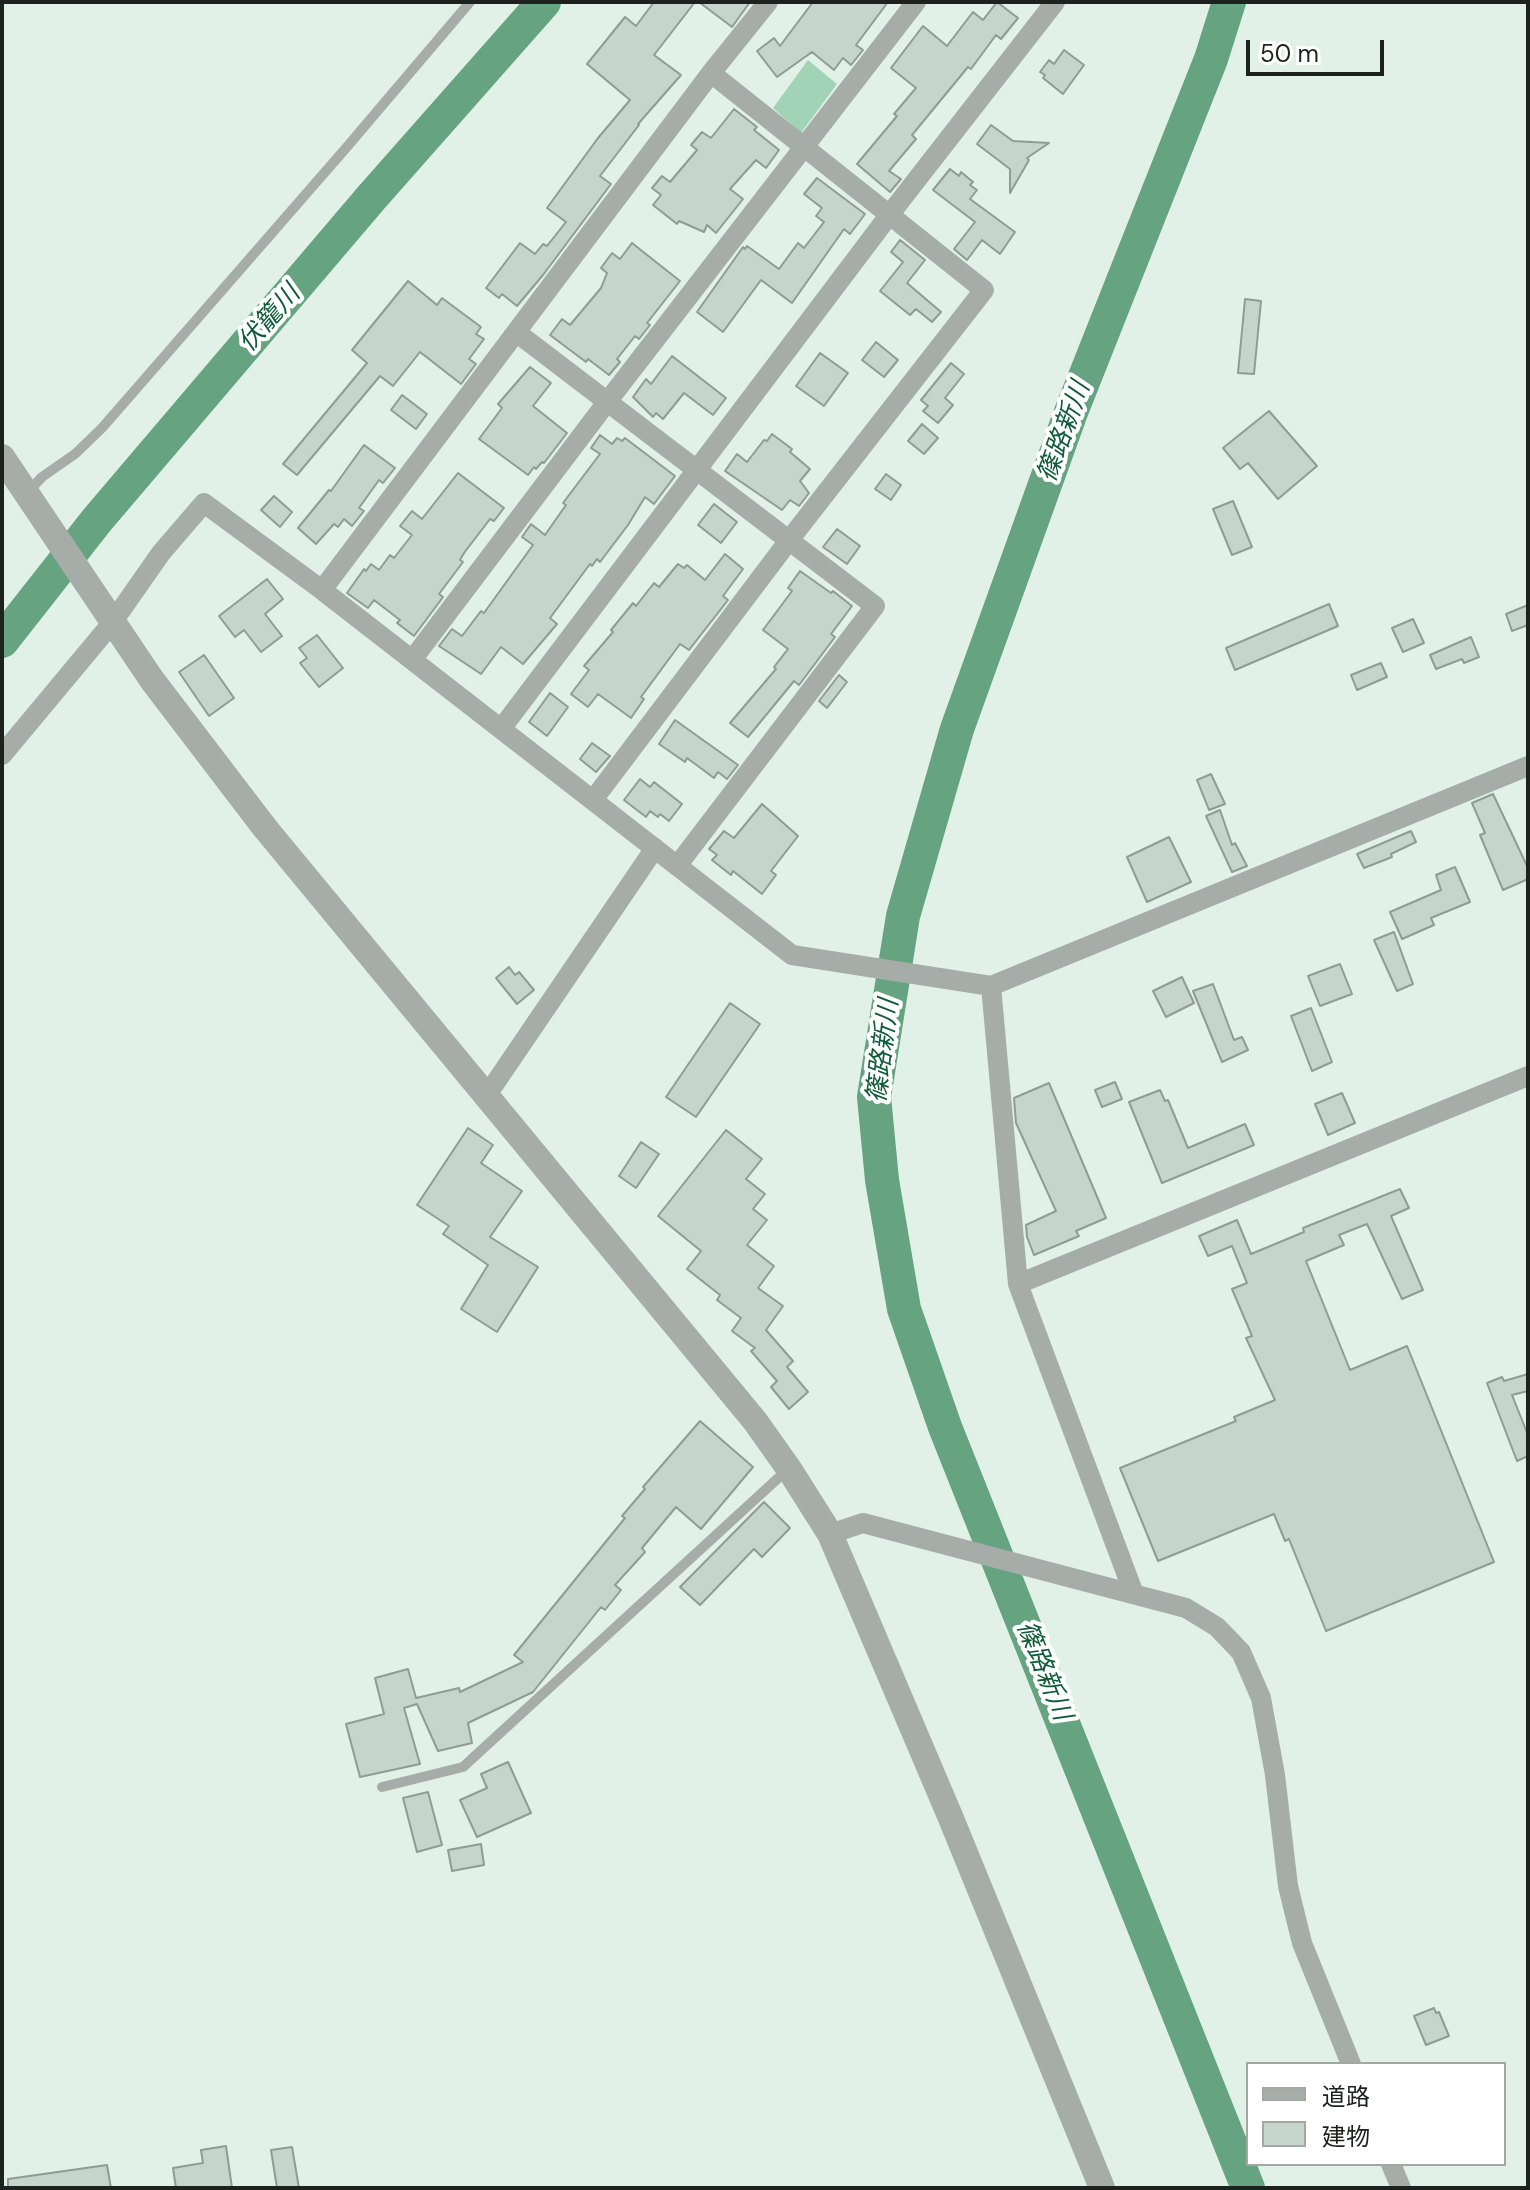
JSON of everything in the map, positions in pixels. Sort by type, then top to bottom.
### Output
[{"type":"street","points":[[322,590],[711,73],[768,2]]},
{"type":"street","points":[[412,660],[916,2]]},
{"type":"street","points":[[501,729],[890,214],[1055,2]]},
{"type":"street","points":[[593,800],[790,539],[984,290],[711,73]]},
{"type":"street","points":[[516,332],[875,606],[677,866]]},
{"type":"street","points":[[2,457],[152,680],[265,828],[755,1421],[789,1469],[830,1534],[950,1816],[1102,2188]]},
{"type":"street","points":[[2,755],[107,616],[204,503],[322,590],[792,955],[991,986],[1528,766]]},
{"type":"street","points":[[487,1095],[655,848]]},
{"type":"street","points":[[991,986],[1018,1284],[1134,1594]]},
{"type":"street","points":[[1018,1284],[1528,1076]]},
{"type":"street","points":[[830,1534],[863,1523],[1186,1608],[1217,1627],[1241,1652],[1261,1698],[1275,1775],[1288,1886],[1302,1943],[1350,2062]]},
{"type":"street","points":[[1392,2166],[1401,2188]]},
{"type":"lane","points":[[32,501],[42,477],[75,454],[102,428],[470,2]]},
{"type":"lane","points":[[382,1787],[463,1767],[789,1469]]},
{"type":"green space","points":[[808,60],[837,84],[801,133],[773,108]]},
{"type":"building","points":[[654,2],[695,2],[654,55],[681,75],[638,124],[600,176],[611,184],[543,275],[517,306],[502,294],[499,298],[486,288],[520,243],[535,254],[543,244],[547,246],[566,222],[547,208],[630,100],[587,64],[625,17],[636,26]]},
{"type":"building","points":[[699,2],[750,2],[732,27]]},
{"type":"building","points":[[813,2],[888,2],[856,45],[863,50],[851,65],[843,58],[834,70],[812,52],[777,77],[757,51],[774,38],[780,46]]},
{"type":"building","points":[[997,2],[1018,18],[1001,39],[996,35],[971,69],[968,67],[912,135],[916,139],[889,171],[901,179],[890,192],[857,164],[916,88],[891,68],[923,26],[947,46],[973,12],[983,20]]},
{"type":"building","points":[[1064,50],[1084,65],[1063,94],[1040,72],[1049,60],[1054,64]]},
{"type":"building","points":[[734,109],[779,150],[766,168],[756,160],[730,189],[743,199],[716,233],[707,225],[704,232],[679,221],[677,224],[653,205],[661,195],[652,188],[662,176],[670,182],[697,150],[691,145],[702,132],[711,138]]},
{"type":"building","points":[[991,125],[1013,141],[1049,143],[1027,158],[1029,160],[1010,193],[1010,169],[977,144]]},
{"type":"building","points":[[950,169],[959,176],[961,172],[973,182],[970,185],[977,190],[970,199],[1015,232],[1000,254],[982,240],[967,260],[954,249],[975,222],[933,190]]},
{"type":"building","points":[[817,178],[865,214],[850,234],[844,229],[792,303],[761,280],[723,332],[697,312],[743,247],[745,249],[747,246],[779,269],[798,243],[804,248],[824,222],[816,216],[822,208],[804,194]]},
{"type":"building","points":[[900,240],[925,260],[907,283],[941,312],[932,322],[916,309],[910,315],[880,291],[903,262],[891,252]]},
{"type":"building","points":[[632,243],[680,281],[647,323],[650,325],[639,339],[635,336],[617,359],[620,362],[609,375],[550,335],[562,319],[570,325],[601,288],[607,273],[601,268],[612,253],[620,259]]},
{"type":"building","points":[[408,281],[437,305],[442,298],[481,327],[476,334],[484,339],[469,359],[476,364],[461,384],[420,352],[393,386],[380,376],[297,475],[283,464],[367,363],[352,350]]},
{"type":"building","points":[[1245,299],[1261,301],[1254,374],[1238,373]]},
{"type":"building","points":[[876,342],[898,360],[884,377],[862,360]]},
{"type":"building","points":[[820,353],[848,373],[824,406],[796,386]]},
{"type":"building","points":[[672,356],[726,398],[713,415],[684,393],[663,419],[656,413],[653,417],[633,397],[646,379],[651,384]]},
{"type":"building","points":[[951,363],[964,374],[945,398],[953,405],[938,423],[923,411],[928,406],[921,400]]},
{"type":"building","points":[[530,367],[551,383],[533,406],[567,433],[544,463],[536,469],[534,467],[528,475],[479,439],[502,408],[498,404]]},
{"type":"building","points":[[402,395],[427,414],[416,429],[391,410]]},
{"type":"building","points":[[1269,411],[1317,466],[1278,499],[1248,463],[1240,469],[1223,448]]},
{"type":"building","points":[[922,424],[938,438],[924,454],[908,441]]},
{"type":"building","points":[[772,434],[792,449],[790,452],[810,469],[800,481],[809,493],[799,506],[790,500],[782,510],[725,471],[737,454],[747,462]]},
{"type":"building","points":[[600,435],[612,444],[617,438],[622,441],[625,438],[675,476],[654,504],[645,497],[600,562],[597,559],[592,566],[590,564],[550,618],[557,624],[523,664],[501,647],[481,674],[439,646],[452,629],[462,636],[481,611],[484,613],[533,545],[522,537],[531,524],[545,535],[566,505],[563,503],[600,454],[591,448]]},
{"type":"building","points":[[364,445],[395,468],[383,483],[379,480],[359,508],[364,511],[352,526],[344,519],[338,527],[334,524],[316,544],[298,528],[331,491]]},
{"type":"building","points":[[458,473],[504,508],[494,521],[490,519],[464,553],[460,560],[463,562],[439,594],[443,597],[414,636],[397,623],[400,620],[374,600],[368,608],[347,593],[364,569],[366,571],[371,564],[379,570],[390,555],[394,558],[412,535],[400,526],[412,511],[422,519]]},
{"type":"building","points":[[886,474],[901,485],[891,500],[875,489]]},
{"type":"building","points":[[274,496],[292,512],[280,527],[261,510]]},
{"type":"building","points":[[1233,501],[1252,547],[1232,555],[1213,509]]},
{"type":"building","points":[[714,504],[737,522],[721,543],[698,525]]},
{"type":"building","points":[[837,529],[860,546],[847,564],[823,547]]},
{"type":"building","points":[[725,554],[743,569],[723,596],[728,600],[689,650],[680,644],[641,697],[644,699],[631,718],[598,694],[588,707],[571,694],[589,670],[584,666],[633,603],[636,606],[654,583],[659,587],[678,564],[684,568],[687,565],[705,580]]},
{"type":"building","points":[[800,571],[852,606],[831,634],[835,637],[799,685],[794,681],[748,737],[730,723],[776,669],[774,667],[788,649],[763,630],[792,591],[788,588]]},
{"type":"building","points":[[267,579],[283,599],[265,614],[282,636],[261,652],[244,630],[235,637],[219,616]]},
{"type":"building","points":[[1329,604],[1338,626],[1235,670],[1226,648]]},
{"type":"building","points":[[1528,605],[1528,625],[1512,631],[1506,614]]},
{"type":"building","points":[[1413,619],[1424,643],[1403,652],[1392,628]]},
{"type":"building","points":[[317,635],[343,668],[319,687],[300,663],[307,658],[299,648]]},
{"type":"building","points":[[1471,637],[1479,657],[1464,663],[1462,659],[1436,669],[1430,655]]},
{"type":"building","points":[[204,655],[234,698],[209,716],[179,672]]},
{"type":"building","points":[[1381,663],[1387,677],[1357,690],[1351,675]]},
{"type":"building","points":[[839,675],[847,682],[827,708],[819,701]]},
{"type":"building","points":[[550,693],[568,707],[547,736],[529,722]]},
{"type":"building","points":[[675,720],[738,765],[727,779],[718,772],[714,778],[687,758],[685,762],[659,744]]},
{"type":"building","points":[[592,743],[610,756],[596,772],[580,759]]},
{"type":"building","points":[[1211,774],[1225,804],[1209,810],[1197,780]]},
{"type":"building","points":[[640,779],[650,787],[654,782],[682,804],[669,821],[650,811],[646,817],[624,800]]},
{"type":"building","points":[[1493,794],[1528,868],[1528,879],[1503,890],[1480,835],[1485,833],[1472,803]]},
{"type":"building","points":[[762,804],[798,836],[771,871],[776,875],[762,894],[733,871],[731,875],[712,860],[717,855],[709,849],[724,831],[734,838]]},
{"type":"building","points":[[1220,810],[1232,845],[1235,843],[1247,866],[1232,872],[1206,816]]},
{"type":"building","points":[[1411,831],[1416,842],[1391,854],[1392,857],[1364,868],[1357,854]]},
{"type":"building","points":[[1169,837],[1191,882],[1147,902],[1127,857]]},
{"type":"building","points":[[1455,867],[1470,902],[1431,918],[1434,925],[1402,939],[1390,912],[1441,890],[1436,875]]},
{"type":"building","points":[[1394,932],[1413,984],[1397,991],[1374,940]]},
{"type":"building","points":[[1340,964],[1352,994],[1320,1006],[1308,976]]},
{"type":"building","points":[[509,967],[515,975],[519,972],[534,990],[517,1004],[496,978]]},
{"type":"building","points":[[1182,977],[1194,1003],[1166,1017],[1153,991]]},
{"type":"building","points":[[1213,984],[1234,1040],[1242,1037],[1248,1050],[1222,1062],[1193,991]]},
{"type":"building","points":[[730,1003],[760,1024],[696,1117],[666,1097]]},
{"type":"building","points":[[1311,1008],[1332,1062],[1312,1071],[1291,1016]]},
{"type":"building","points":[[1115,1082],[1122,1099],[1102,1107],[1095,1090]]},
{"type":"building","points":[[1049,1083],[1106,1218],[1076,1231],[1079,1236],[1034,1255],[1026,1225],[1056,1211],[1016,1123],[1014,1098]]},
{"type":"building","points":[[1160,1090],[1165,1101],[1168,1100],[1188,1148],[1245,1124],[1254,1145],[1162,1183],[1129,1102]]},
{"type":"building","points":[[1342,1093],[1355,1123],[1328,1135],[1315,1104]]},
{"type":"building","points":[[468,1128],[493,1145],[481,1163],[522,1191],[490,1237],[538,1267],[497,1332],[461,1309],[488,1265],[443,1234],[449,1226],[417,1205]]},
{"type":"building","points":[[726,1130],[762,1159],[746,1179],[765,1194],[753,1209],[767,1220],[747,1245],[774,1266],[758,1288],[783,1306],[766,1330],[793,1361],[787,1367],[808,1392],[789,1409],[771,1387],[777,1381],[751,1351],[755,1348],[732,1331],[741,1318],[717,1300],[720,1295],[687,1269],[701,1251],[658,1216]]},
{"type":"building","points":[[641,1142],[659,1154],[636,1188],[619,1176]]},
{"type":"building","points":[[1400,1189],[1409,1208],[1391,1216],[1423,1290],[1402,1299],[1367,1224],[1339,1235],[1344,1245],[1306,1261],[1350,1370],[1407,1346],[1494,1562],[1326,1631],[1289,1539],[1285,1541],[1274,1514],[1158,1561],[1120,1468],[1236,1421],[1234,1417],[1275,1400],[1246,1338],[1252,1336],[1232,1289],[1247,1283],[1232,1246],[1208,1256],[1199,1236],[1237,1220],[1251,1254],[1304,1232],[1303,1228]]},
{"type":"building","points":[[1528,1374],[1528,1391],[1512,1395],[1528,1435],[1528,1456],[1517,1461],[1487,1383],[1502,1377],[1504,1381]]},
{"type":"building","points":[[700,1421],[753,1467],[701,1529],[676,1507],[642,1548],[645,1552],[615,1585],[621,1590],[605,1610],[601,1607],[533,1692],[468,1723],[472,1743],[438,1751],[417,1704],[404,1708],[420,1764],[360,1777],[346,1724],[384,1714],[375,1678],[408,1669],[416,1698],[459,1688],[460,1692],[523,1662],[514,1655],[625,1518],[622,1516],[645,1489],[643,1487]]},
{"type":"building","points":[[764,1502],[790,1528],[762,1557],[754,1549],[700,1605],[680,1587]]},
{"type":"building","points":[[508,1762],[531,1813],[477,1837],[460,1800],[487,1788],[481,1774]]},
{"type":"building","points":[[428,1792],[442,1845],[417,1852],[403,1798]]},
{"type":"building","points":[[481,1844],[484,1865],[452,1871],[448,1850]]},
{"type":"building","points":[[1434,2008],[1436,2013],[1439,2012],[1449,2036],[1426,2045],[1414,2016]]},
{"type":"building","points":[[226,2146],[232,2188],[176,2188],[173,2168],[203,2163],[201,2150]]},
{"type":"building","points":[[292,2147],[299,2188],[277,2188],[271,2150]]},
{"type":"building","points":[[107,2165],[111,2188],[8,2188],[8,2179]]},
{"type":"waterway","name":"伏籠川","points":[[2,641],[97,520],[371,198],[544,2]]},
{"type":"waterway","name":"篠路新川","points":[[1229,2],[1211,59],[1071,412],[957,729],[903,916],[874,1097],[882,1180],[904,1309],[945,1427],[1248,2188]]}]
